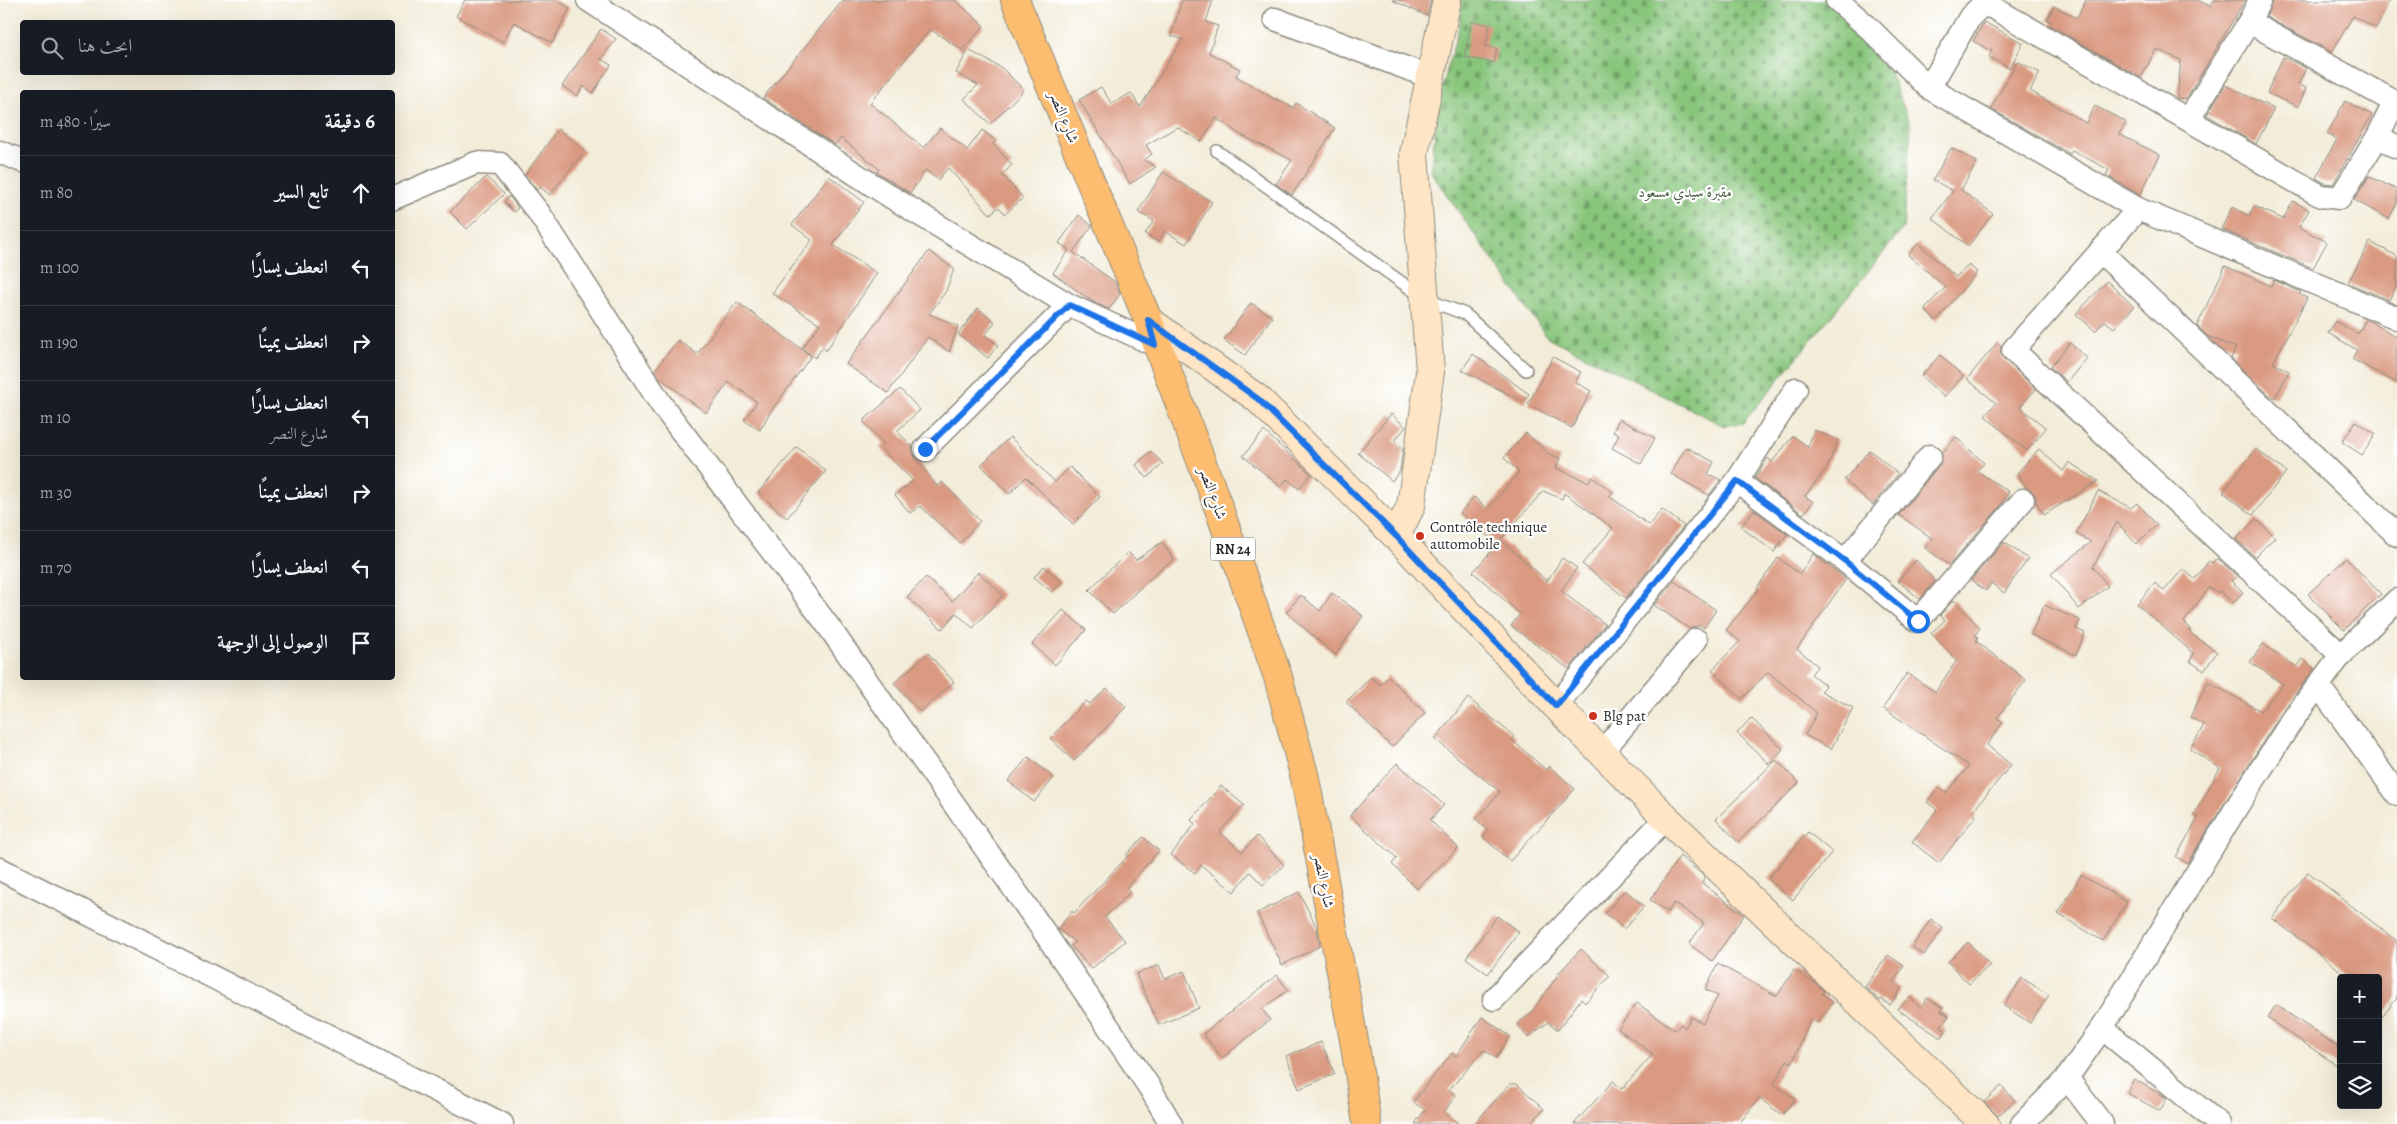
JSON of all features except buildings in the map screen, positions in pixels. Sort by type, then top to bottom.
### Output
[{"type":"main road","name":"شارع النصر","points":[[1016,0],[1152,332],[1214,495],[1281,686],[1305,778],[1355,1046],[1367,1124]]},
{"type":"street","points":[[588,0],[891,197],[1069,305],[1152,332],[1258,399],[1396,536],[1556,706],[1666,818],[1984,1124]]},
{"type":"street","points":[[1396,536],[1411,506],[1430,372],[1414,153],[1447,0]]},
{"type":"street","points":[[1837,0],[1870,29],[1929,88],[2138,209],[2397,318]]},
{"type":"street","points":[[2189,119],[2249,22],[2260,0]]},
{"type":"street","points":[[1929,88],[1970,17],[1980,7],[1990,6],[2321,196],[2332,199],[2340,198],[2388,141],[2392,107],[2391,100],[2249,22]]},
{"type":"street","points":[[1275,19],[1430,77]]},
{"type":"street","points":[[0,152],[20,160]]},
{"type":"street","points":[[395,198],[476,163],[500,164],[539,212],[661,404],[826,623],[1038,923],[1150,1088],[1171,1124]]},
{"type":"street","points":[[2138,209],[2013,350],[2341,655]]},
{"type":"street","points":[[2100,251],[2397,535]]},
{"type":"street","points":[[925,449],[1069,305]]},
{"type":"street","points":[[1556,706],[1737,481],[1796,389]]},
{"type":"street","points":[[1845,561],[1930,456]]},
{"type":"street","points":[[1737,481],[1845,561],[1918,621],[2023,500]]},
{"type":"street","points":[[2022,1124],[2067,1078],[2102,1028],[2241,800],[2293,719],[2341,655],[2393,613]]},
{"type":"street","points":[[1602,752],[1696,640]]},
{"type":"street","points":[[2318,685],[2397,794]]},
{"type":"street","points":[[1494,999],[1666,818]]},
{"type":"street","points":[[0,869],[502,1124]]},
{"type":"street","points":[[2102,1028],[2219,1124]]},
{"type":"street","points":[[2067,1078],[2102,1124]]},
{"type":"lane","points":[[1217,151],[1425,300],[1465,314],[1526,370]]},
{"type":"green space","name":"مقبرة سيدي مسعود","points":[[1460,0],[1839,0],[1874,33],[1911,126],[1903,229],[1743,423],[1724,426],[1547,337],[1430,171],[1440,96],[1460,23]]},
{"type":"place","name":"Contrôle technique automobile","points":[[1420,536]]},
{"type":"place","name":"Blg pat","points":[[1593,716]]},
{"type":"route","points":[[925,449],[1069,305],[1155,345],[1148,320],[1258,399],[1396,536],[1556,706],[1737,481],[1845,561],[1918,621]]}]
